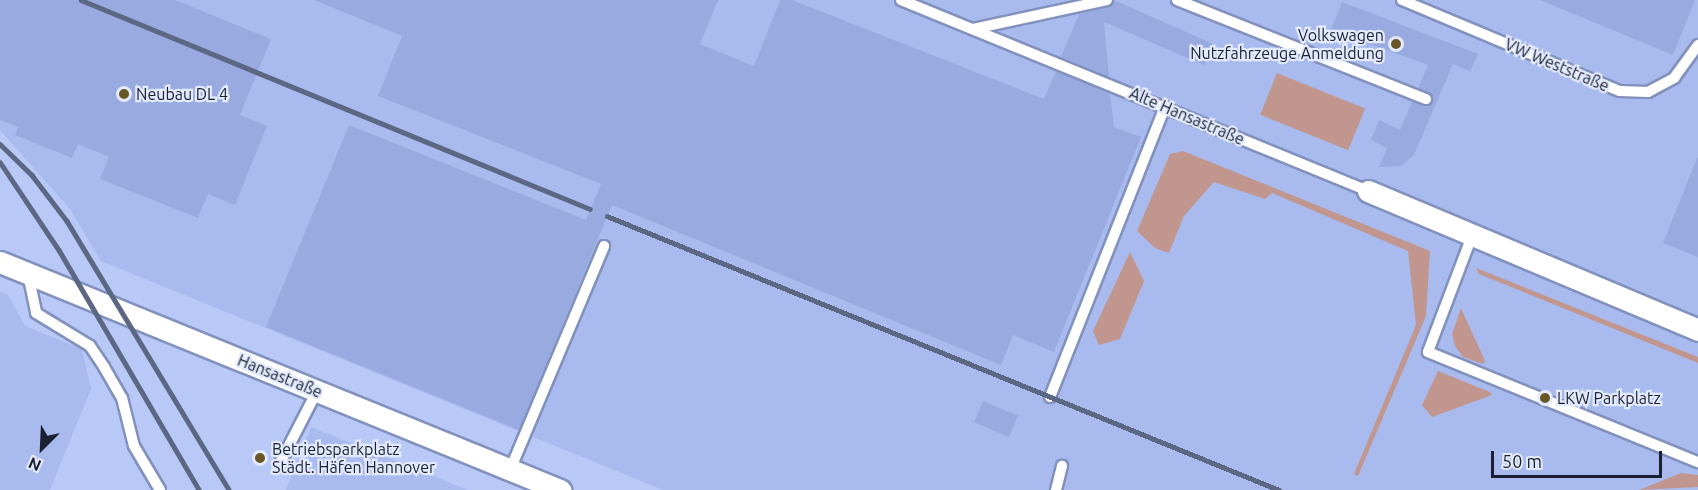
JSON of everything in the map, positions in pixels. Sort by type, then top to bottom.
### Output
[{"type":"street","name":"Alte Hansastraße","points":[[1368,191],[1698,330]]},
{"type":"street","name":"Hansastraße","points":[[0,262],[560,490]]},
{"type":"lane","name":"Alte Hansastraße","points":[[901,0],[1165,106],[1368,191]]},
{"type":"lane","points":[[973,29],[1107,0]]},
{"type":"lane","points":[[1177,0],[1426,99]]},
{"type":"lane","name":"VW Weststraße","points":[[1402,0],[1620,91],[1648,92],[1674,78],[1698,45]]},
{"type":"lane","points":[[1050,397],[1165,106]]},
{"type":"lane","points":[[1472,236],[1428,352],[1698,462]]},
{"type":"lane","points":[[510,470],[604,246]]},
{"type":"lane","points":[[28,274],[36,314],[90,346],[104,367],[122,398],[134,447],[160,490]]},
{"type":"lane","points":[[279,465],[317,391]]},
{"type":"lane","points":[[1056,490],[1062,466]]},
{"type":"shaded area","points":[[0,0],[1698,0],[1698,490],[663,490],[101,261],[70,209],[0,130]]},
{"type":"shaded area","points":[[1277,73],[1365,109],[1348,150],[1260,115]]},
{"type":"shaded area","points":[[1183,151],[1430,251],[1426,316],[1358,476],[1354,474],[1416,325],[1408,251],[1272,193],[1265,199],[1214,182],[1184,216],[1169,253],[1155,248],[1137,231],[1170,154]]},
{"type":"shaded area","points":[[1130,252],[1144,281],[1120,339],[1099,345],[1093,331]]},
{"type":"shaded area","points":[[1476,268],[1698,357],[1698,363],[1479,274]]},
{"type":"shaded area","points":[[0,292],[8,295],[25,326],[82,349],[91,389],[50,490],[0,490]]},
{"type":"shaded area","points":[[1461,308],[1485,361],[1483,364],[1463,357],[1455,346],[1452,334]]},
{"type":"shaded area","points":[[1438,371],[1490,392],[1492,395],[1432,417],[1422,405]]},
{"type":"shaded area","points":[[311,427],[468,490],[286,490]]},
{"type":"shaded area","points":[[1681,473],[1698,475],[1698,487],[1639,490]]},
{"type":"building","name":"Neubau DL 4","points":[[0,0],[175,0],[271,39],[240,115],[267,126],[235,205],[208,194],[198,218],[100,179],[109,157],[78,144],[72,158],[15,135],[18,127],[0,120]]},
{"type":"building","points":[[314,0],[718,0],[700,44],[754,66],[780,0],[792,0],[1044,99],[1056,71],[1110,94],[1114,127],[1141,137],[1054,352],[1013,335],[1001,365],[612,205],[519,430],[266,327],[349,125],[586,220],[601,184],[378,96],[402,36]]},
{"type":"building","points":[[1114,0],[1213,44],[1204,65],[1104,22],[1109,77],[1061,57],[1079,14],[1109,7]]},
{"type":"building","points":[[1540,0],[1695,0],[1673,55]]},
{"type":"building","points":[[1342,2],[1478,54],[1470,71],[1453,64],[1414,155],[1401,166],[1379,167],[1387,148],[1371,140],[1379,120],[1400,130],[1412,102],[1431,104],[1432,95],[1418,88],[1428,65],[1331,30]]},
{"type":"building","points":[[1698,158],[1698,257],[1663,243]]},
{"type":"building","points":[[983,401],[1018,416],[1009,437],[974,422]]},
{"type":"railway","points":[[81,0],[590,209]]},
{"type":"railway","points":[[0,144],[32,175],[67,221],[229,490]]},
{"type":"railway","points":[[0,162],[59,250],[199,490]]},
{"type":"railway","points":[[607,216],[1279,490]]},
{"type":"place","name":"Volkswagen Nutzfahrzeuge Anmeldung","points":[[1396,44]]},
{"type":"place","name":"Neubau DL 4","points":[[124,94]]},
{"type":"place","name":"LKW Parkplatz","points":[[1545,398]]},
{"type":"place","name":"Betriebsparkplatz Städt. Häfen Hannover","points":[[260,458]]}]
